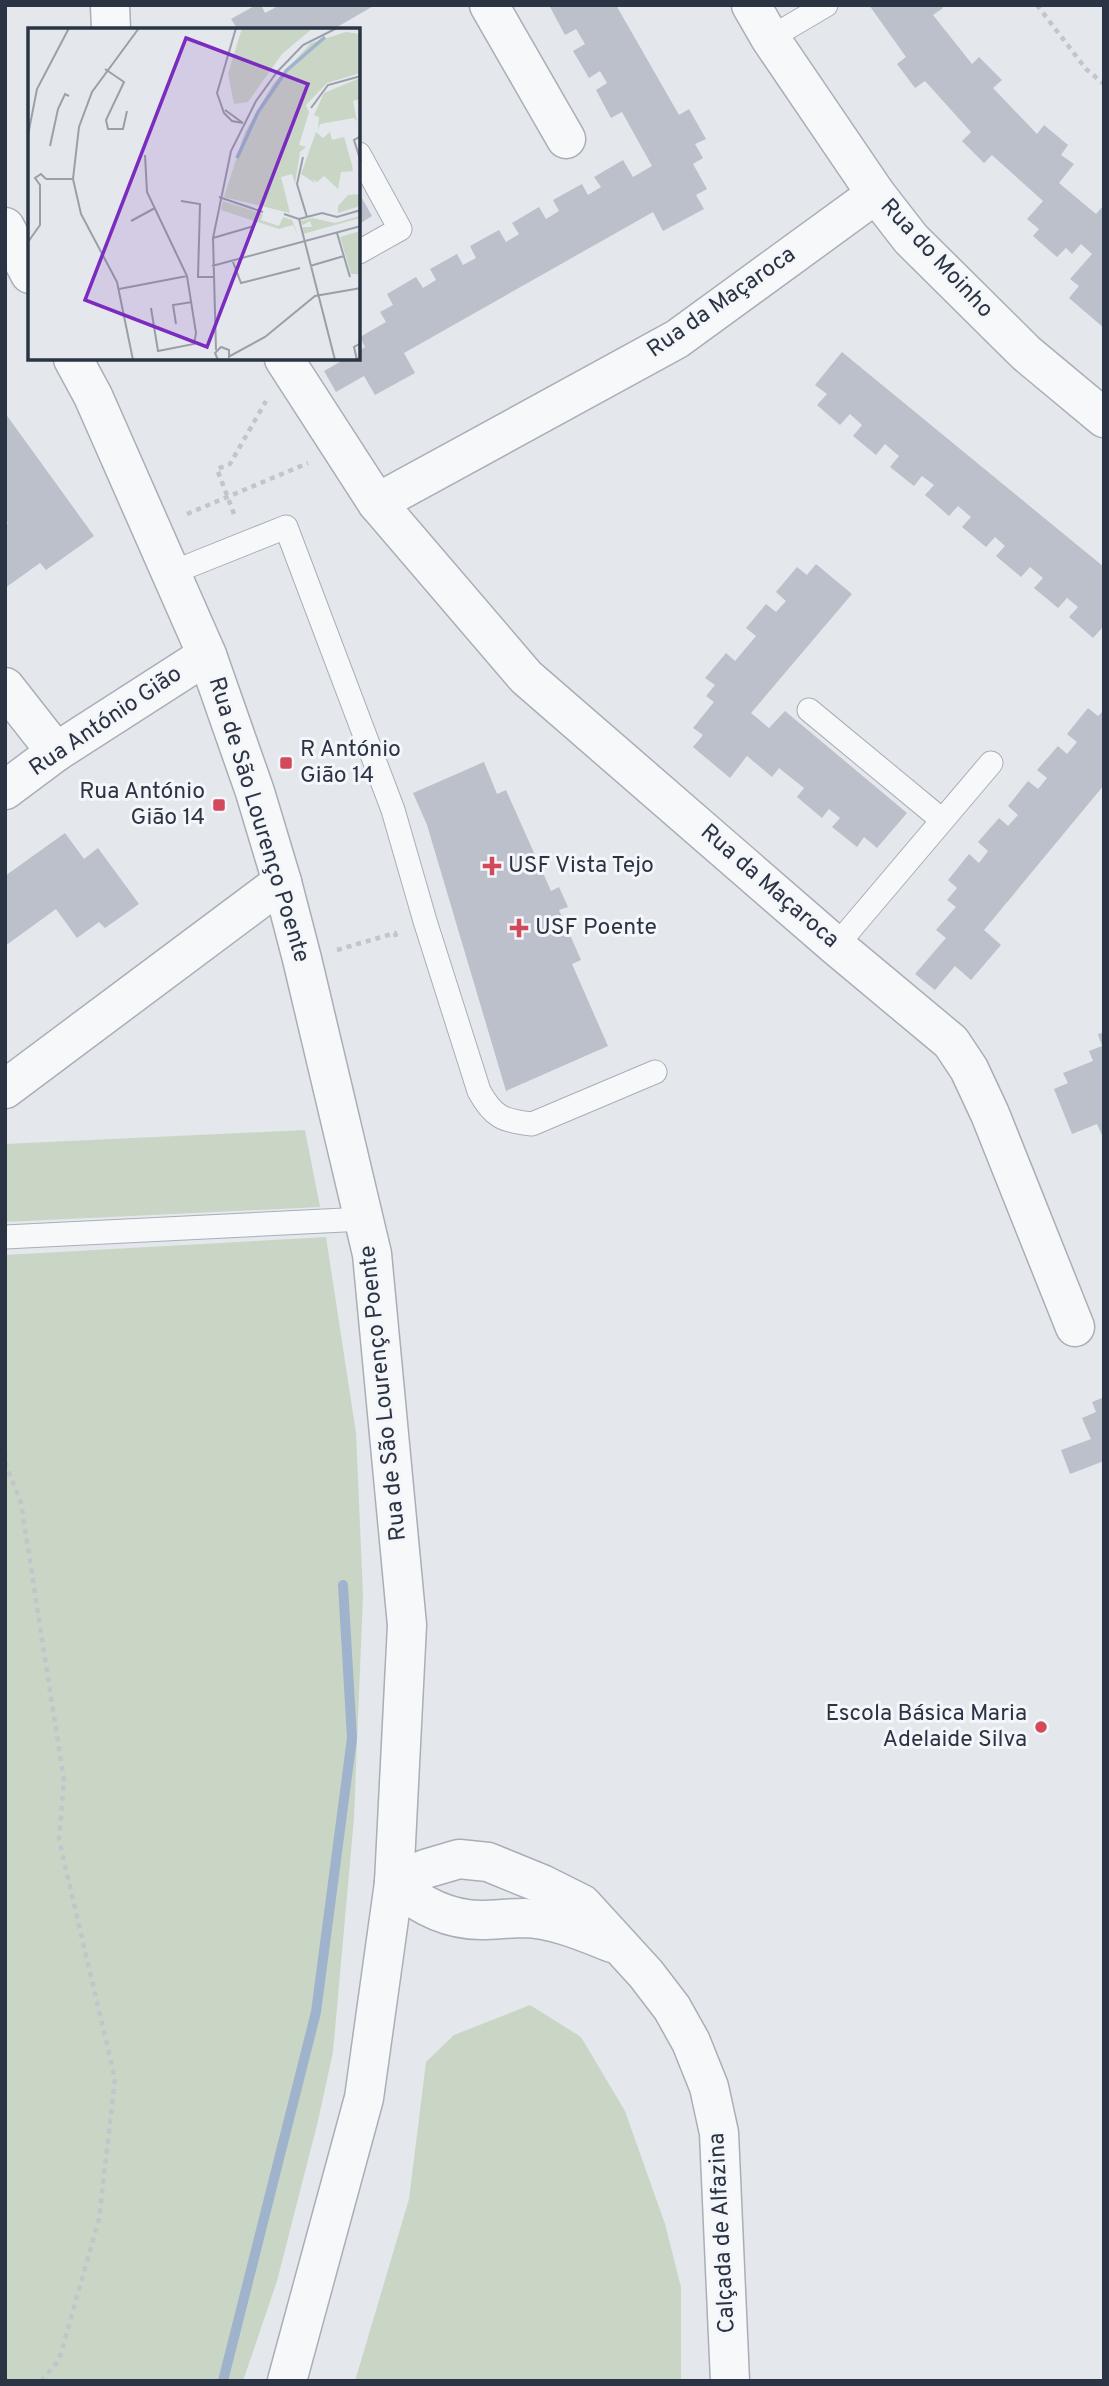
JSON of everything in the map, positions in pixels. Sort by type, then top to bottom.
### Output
[{"type":"street","points":[[110,5],[111,28]]},
{"type":"street","points":[[489,5],[566,139]]},
{"type":"street","name":"Rua do Moinho","points":[[761,21],[876,194],[911,239],[1026,353],[1104,418]]},
{"type":"street","name":"Rua da Maçaroca","points":[[377,503],[677,339],[876,194]]},
{"type":"street","points":[[5,227],[28,270]]},
{"type":"street","name":"Rua de São Lourenço Poente","points":[[75,360],[93,396],[207,655],[255,792],[302,959],[372,1254],[407,1625],[394,1883],[364,2098],[287,2381]]},
{"type":"street","name":"Rua da Maçaroca","points":[[288,366],[377,503],[526,677],[835,946],[941,1033],[958,1052],[990,1114],[1075,1327]]},
{"type":"street","name":"Rua António Gião","points":[[5,790],[56,752],[207,655]]},
{"type":"street","points":[[5,687],[56,752]]},
{"type":"street","points":[[5,1089],[282,882]]},
{"type":"street","name":"Calçada de Alfazina","points":[[620,1946],[566,1926],[526,1918],[478,1920],[440,1914],[413,1900],[394,1883],[459,1858],[488,1862],[542,1884],[582,1904],[620,1946],[672,2008],[691,2042],[709,2087],[719,2133],[730,2381]]},
{"type":"lane","points":[[761,21],[826,5]]},
{"type":"lane","points":[[360,155],[400,229],[360,251]]},
{"type":"lane","points":[[171,573],[286,527],[393,810],[437,960],[479,1091],[488,1107],[498,1116],[513,1122],[532,1124],[655,1072]]},
{"type":"lane","points":[[809,710],[943,820]]},
{"type":"lane","points":[[835,946],[991,763]]},
{"type":"lane","points":[[5,1237],[364,1219]]},
{"type":"path","points":[[1037,5],[1086,69],[1104,84]]},
{"type":"path","points":[[244,544],[217,469],[230,464],[288,366]]},
{"type":"path","points":[[228,497],[279,475]]},
{"type":"path","points":[[302,959],[395,933]]},
{"type":"path","points":[[5,1452],[6,1465],[21,1503],[64,1781],[58,1840],[115,2079],[99,2219],[59,2360],[41,2381]]},
{"type":"green space","points":[[305,1130],[320,1207],[5,1222],[5,1144]]},
{"type":"green space","points":[[326,1237],[356,1433],[363,1596],[354,1818],[333,2052],[277,2281],[243,2381],[5,2381],[5,1255]]},
{"type":"green space","points":[[530,2005],[581,2037],[625,2111],[665,2224],[681,2287],[681,2381],[355,2381],[409,2199],[426,2062],[454,2035]]},
{"type":"building","points":[[256,5],[261,5],[265,13],[280,5],[375,5],[335,28],[237,28],[231,19]]},
{"type":"building","points":[[616,5],[679,115],[689,109],[706,139],[695,144],[703,158],[693,164],[707,189],[696,195],[704,209],[663,231],[653,212],[404,353],[415,373],[375,395],[364,376],[336,392],[324,371],[343,360],[360,360],[360,350],[365,347],[360,337],[386,322],[380,312],[393,305],[387,294],[416,277],[423,288],[436,280],[430,269],[457,254],[463,265],[476,258],[470,246],[499,230],[506,242],[519,234],[512,223],[539,207],[546,219],[559,211],[553,200],[582,184],[588,195],[601,187],[594,177],[623,160],[633,177],[652,166],[622,112],[611,118],[596,90],[607,83],[600,71],[589,78],[573,51],[585,44],[576,29],[565,35],[550,7]]},
{"type":"building","points":[[869,5],[941,5],[943,8],[933,15],[972,64],[979,57],[1002,80],[993,88],[1037,134],[1044,125],[1068,145],[1061,155],[1074,164],[1059,183],[1096,214],[1104,205],[1104,328],[1069,298],[1079,286],[1070,279],[1092,254],[1081,244],[1072,254],[1066,248],[1057,257],[1033,236],[1039,229],[1027,219],[1043,201],[992,155],[984,163],[962,141],[971,132],[925,81],[915,88],[897,64],[906,57]]},
{"type":"building","points":[[360,195],[372,216],[360,223]]},
{"type":"building","points":[[842,352],[1104,567],[1104,630],[1102,628],[1093,638],[1069,617],[1078,607],[1067,598],[1058,608],[1034,588],[1043,578],[1030,567],[1021,577],[996,556],[1005,546],[995,537],[986,547],[962,527],[971,517],[958,506],[949,516],[925,495],[934,485],[922,476],[914,486],[890,467],[899,456],[885,444],[876,455],[853,436],[862,425],[850,414],[840,425],[817,405],[827,394],[815,385]]},
{"type":"building","points":[[5,413],[94,536],[46,570],[40,563],[5,588],[5,525],[8,523],[5,518]]},
{"type":"building","points":[[816,564],[852,594],[751,713],[769,728],[785,711],[907,813],[877,848],[864,837],[857,847],[832,827],[840,818],[829,809],[822,818],[797,797],[804,788],[779,768],[772,777],[747,756],[730,778],[693,747],[703,735],[693,728],[714,702],[706,696],[715,685],[705,678],[726,653],[735,661],[756,636],[746,628],[766,604],[776,612],[786,601],[776,592],[797,567],[807,575]]},
{"type":"building","points":[[1088,708],[1098,716],[1104,710],[1104,785],[984,930],[1001,945],[971,980],[955,966],[935,990],[915,974],[946,938],[936,930],[956,907],[947,900],[957,888],[948,880],[969,854],[979,863],[988,851],[978,842],[999,818],[1008,826],[1018,815],[1008,806],[1028,781],[1038,789],[1047,778],[1037,770],[1058,746],[1067,754],[1077,742],[1067,734]]},
{"type":"building","points":[[484,762],[497,794],[506,790],[551,891],[559,887],[568,907],[559,910],[581,960],[572,964],[608,1046],[506,1091],[427,825],[413,793]]},
{"type":"building","points":[[65,833],[84,859],[98,848],[139,904],[105,928],[99,922],[77,938],[56,909],[5,946],[5,876]]},
{"type":"building","points":[[1104,1032],[1104,1140],[1097,1124],[1072,1134],[1054,1089],[1068,1083],[1063,1073],[1093,1061],[1089,1051],[1102,1046],[1098,1034]]},
{"type":"building","points":[[1104,1397],[1104,1461],[1070,1474],[1061,1450],[1091,1439],[1082,1418],[1096,1412],[1092,1402]]},
{"type":"waterway","points":[[223,2381],[316,2012],[352,1738],[343,1585]]},
{"type":"place","name":"R António Gião 14","points":[[286,763]]},
{"type":"place","name":"Rua António Gião 14","points":[[219,805]]},
{"type":"place","name":"USF Vista Tejo","points":[[492,866]]},
{"type":"place","name":"USF Poente","points":[[519,928]]},
{"type":"place","name":"Escola Básica Maria Adelaide Silva","points":[[1041,1727]]}]
